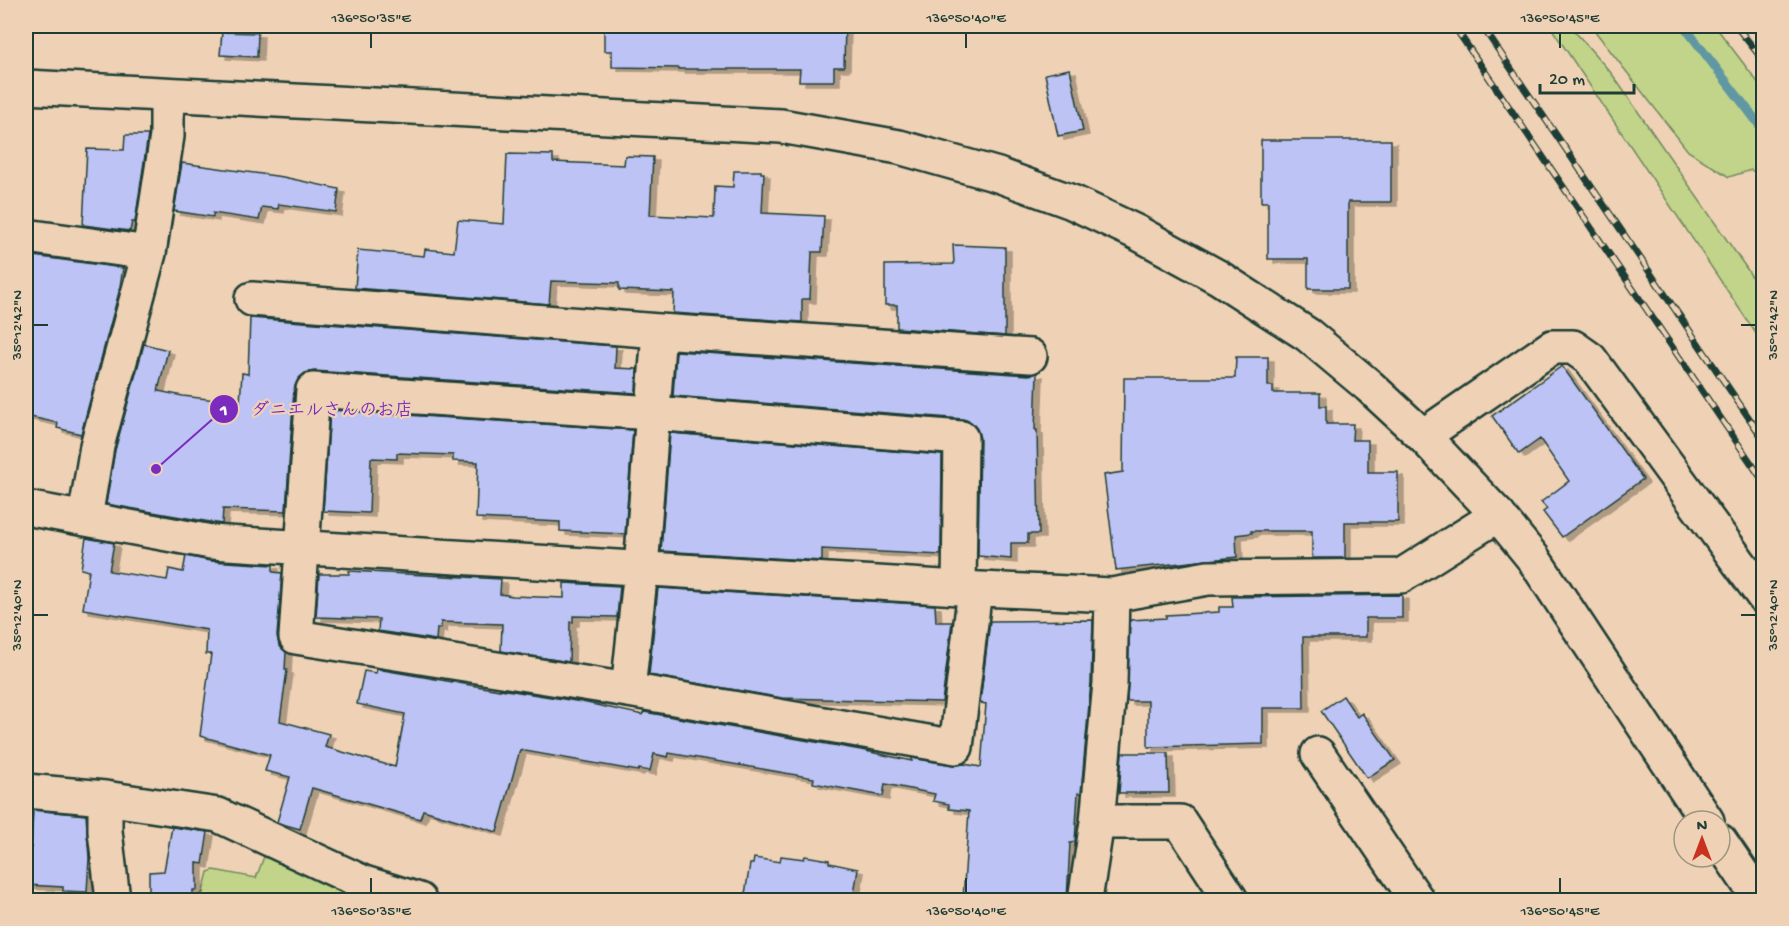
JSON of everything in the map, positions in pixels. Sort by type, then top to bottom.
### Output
[{"type":"street","points":[[26,87],[781,126],[900,147],[998,175],[1072,202],[1136,232],[1218,277],[1308,335],[1369,386],[1423,436],[1498,515],[1533,558],[1699,809]]},
{"type":"street","points":[[85,518],[97,446],[149,253],[167,136],[167,95]]},
{"type":"street","points":[[26,236],[149,253]]},
{"type":"street","points":[[252,299],[659,331],[1030,356]]},
{"type":"street","points":[[628,690],[641,569],[659,331]]},
{"type":"street","points":[[1423,436],[1552,347],[1573,347],[1590,359],[1764,597]]},
{"type":"street","points":[[313,390],[653,413],[961,438],[967,588],[956,747],[628,690],[296,637],[313,390]]},
{"type":"street","points":[[26,508],[211,542],[1112,595],[1208,578],[1401,576],[1498,515]]},
{"type":"street","points":[[1085,900],[1097,822],[1110,683],[1112,595]]},
{"type":"street","points":[[1317,754],[1417,900]]},
{"type":"street","points":[[26,790],[105,798],[218,815],[364,883],[419,900]]},
{"type":"street","points":[[105,798],[105,831],[113,900]]},
{"type":"street","points":[[1097,822],[1180,822],[1231,900]]},
{"type":"street","points":[[1732,859],[1760,900]]},
{"type":"green space","points":[[1550,26],[1570,26],[1612,74],[1747,269],[1763,295],[1763,344]]},
{"type":"green space","points":[[1591,26],[1715,26],[1763,89],[1763,177],[1751,170],[1729,177],[1688,151]]},
{"type":"green space","points":[[265,854],[342,885],[352,900],[196,900],[203,892],[208,872],[214,870],[256,878]]},
{"type":"building","points":[[604,26],[788,28],[788,26],[845,26],[844,67],[834,67],[834,81],[799,81],[800,69],[612,67],[612,51],[604,51]]},
{"type":"building","points":[[222,32],[258,33],[257,57],[220,55]]},
{"type":"building","points":[[1070,69],[1083,131],[1058,136],[1045,74]]},
{"type":"building","points":[[125,135],[148,135],[135,222],[132,222],[130,231],[83,225],[87,149],[124,150]]},
{"type":"building","points":[[1261,140],[1391,140],[1391,202],[1348,202],[1348,289],[1308,289],[1308,259],[1268,259],[1268,202],[1261,202]]},
{"type":"building","points":[[507,154],[553,155],[553,162],[624,165],[625,156],[653,157],[650,215],[714,218],[715,186],[733,187],[734,171],[761,171],[764,173],[762,213],[824,216],[822,252],[812,252],[810,299],[802,299],[802,322],[673,313],[674,292],[619,290],[619,283],[551,281],[549,304],[355,288],[358,250],[424,256],[425,249],[454,252],[458,220],[504,224]]},
{"type":"building","points":[[182,163],[283,177],[339,189],[336,212],[279,204],[278,209],[262,207],[259,220],[213,213],[213,217],[174,211]]},
{"type":"building","points":[[953,245],[1005,247],[1005,336],[897,328],[897,305],[885,305],[885,265],[954,264]]},
{"type":"building","points":[[26,255],[123,268],[119,292],[81,434],[57,428],[58,423],[26,416]]},
{"type":"building","points":[[250,318],[616,346],[615,368],[637,369],[636,393],[314,371],[305,373],[298,379],[294,389],[286,511],[223,509],[222,524],[106,504],[115,450],[144,344],[168,350],[158,391],[240,403],[242,373],[248,374]]},
{"type":"building","points":[[676,351],[1029,375],[1037,373],[1035,430],[1037,430],[1039,534],[1028,534],[1028,543],[1011,543],[1011,559],[978,556],[980,438],[971,422],[963,419],[673,396]]},
{"type":"building","points":[[1236,357],[1268,357],[1268,386],[1273,386],[1273,393],[1320,393],[1320,406],[1326,406],[1326,424],[1353,424],[1352,440],[1368,440],[1368,472],[1398,472],[1398,522],[1345,522],[1345,558],[1312,558],[1312,531],[1251,531],[1252,533],[1236,535],[1237,557],[1116,570],[1104,475],[1123,472],[1124,378],[1235,378]]},
{"type":"building","points":[[1562,366],[1643,479],[1562,537],[1543,512],[1547,509],[1541,502],[1569,481],[1540,439],[1519,454],[1492,416]]},
{"type":"building","points":[[330,410],[633,430],[625,534],[560,531],[560,522],[476,518],[478,462],[453,461],[453,455],[397,453],[397,459],[371,458],[369,513],[323,511]]},
{"type":"building","points":[[670,433],[942,455],[941,555],[822,549],[822,561],[661,551]]},
{"type":"building","points":[[86,538],[114,543],[109,571],[167,580],[169,569],[183,572],[186,556],[210,561],[273,565],[273,572],[282,573],[277,636],[279,645],[286,652],[285,670],[287,670],[280,721],[329,734],[325,747],[395,767],[405,714],[357,704],[364,671],[376,673],[377,669],[582,702],[643,715],[644,712],[912,761],[912,758],[981,767],[986,704],[980,703],[990,621],[1093,620],[1091,682],[1081,793],[1078,793],[1075,842],[1070,843],[1067,900],[963,900],[969,811],[949,809],[949,804],[933,801],[935,794],[885,784],[883,796],[813,783],[814,778],[669,753],[668,757],[654,754],[650,771],[639,769],[638,771],[520,750],[497,832],[423,810],[420,819],[312,788],[300,829],[282,824],[277,822],[290,777],[265,771],[270,755],[200,736],[211,654],[206,654],[207,630],[83,609],[89,571],[81,569]]},
{"type":"building","points":[[349,571],[501,579],[500,594],[513,596],[564,598],[564,583],[620,586],[617,617],[573,616],[573,622],[570,622],[569,662],[501,651],[502,624],[441,622],[441,628],[437,628],[436,640],[378,631],[379,619],[316,617],[319,574],[349,574]]},
{"type":"building","points":[[658,588],[935,605],[936,622],[952,622],[942,702],[782,698],[649,675]]},
{"type":"building","points":[[1402,595],[1402,618],[1366,618],[1366,637],[1303,637],[1304,708],[1263,708],[1263,744],[1148,747],[1148,701],[1127,701],[1130,620],[1219,612],[1219,607],[1233,607],[1232,597]]},
{"type":"building","points":[[1343,696],[1357,717],[1362,713],[1395,760],[1367,778],[1321,711]]},
{"type":"building","points":[[1122,753],[1168,753],[1169,793],[1119,793]]},
{"type":"building","points":[[33,810],[86,815],[89,858],[87,892],[63,891],[63,887],[26,885],[26,848],[31,848]]},
{"type":"building","points":[[172,827],[208,832],[203,864],[197,863],[197,890],[193,890],[193,899],[149,900],[149,872],[164,871]]},
{"type":"building","points":[[781,856],[804,859],[805,856],[829,860],[829,863],[858,869],[853,900],[744,900],[750,864],[753,864],[754,858],[780,862]]},
{"type":"waterway","points":[[1684,26],[1764,131]]},
{"type":"railway","points":[[1454,26],[1764,482]]},
{"type":"railway","points":[[1482,26],[1764,440]]},
{"type":"railway","points":[[1736,26],[1764,61]]},
{"type":"place","name":"ダニエルさんのお店","points":[[156,469]]}]
